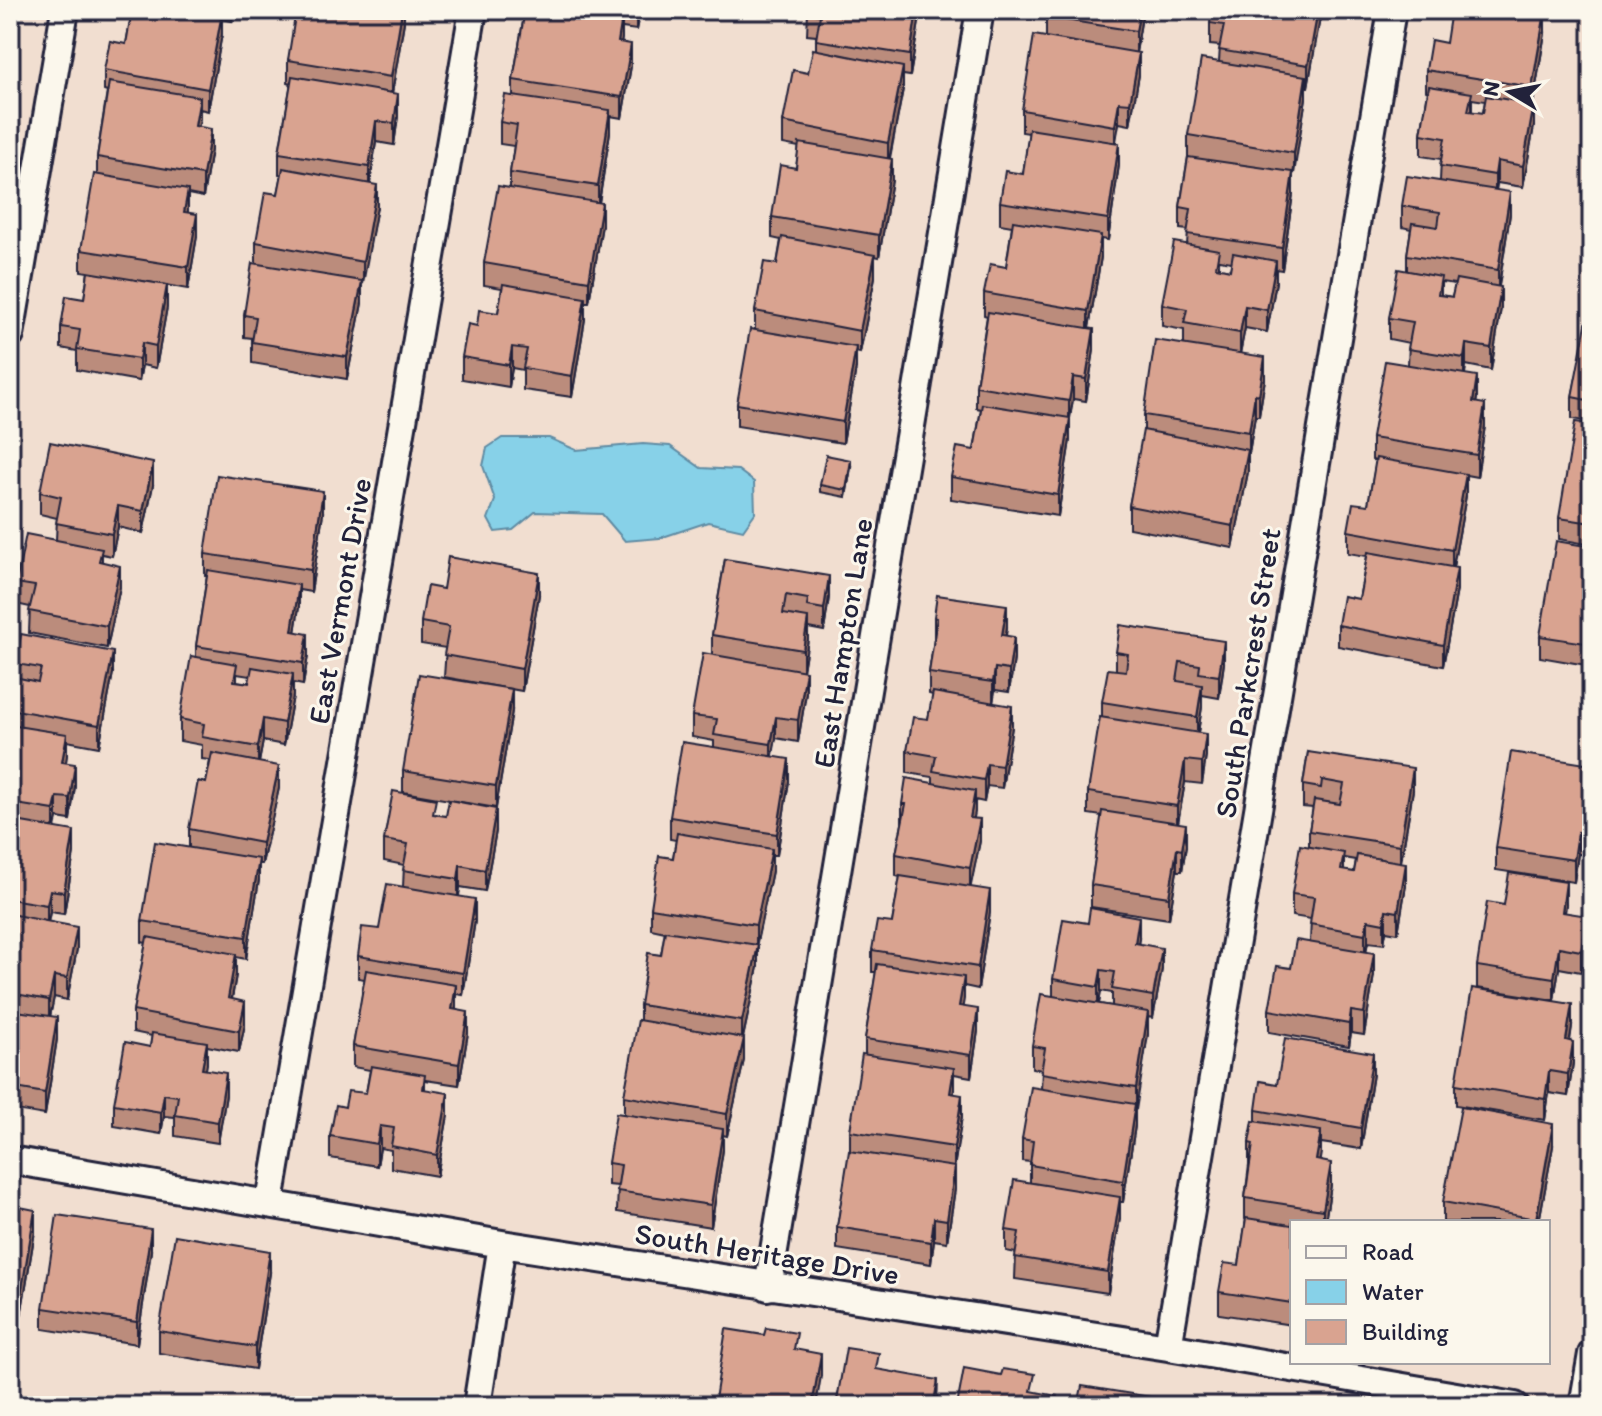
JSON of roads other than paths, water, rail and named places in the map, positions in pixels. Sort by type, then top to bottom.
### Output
[{"type":"street","points":[[10,335],[65,10]]},
{"type":"street","name":"East Vermont Drive","points":[[270,1202],[473,10]]},
{"type":"street","name":"East Hampton Lane","points":[[768,1287],[980,10]]},
{"type":"street","name":"South Parkcrest Street","points":[[1168,1347],[1392,10]]},
{"type":"street","name":"South Heritage Drive","points":[[10,1160],[502,1244],[1168,1347],[1515,1406]]},
{"type":"street","points":[[477,1406],[502,1244]]},
{"type":"street","points":[[1583,1406],[1592,1354]]},
{"type":"water","points":[[502,438],[549,438],[576,450],[643,444],[670,446],[701,468],[738,470],[754,482],[755,513],[743,530],[708,522],[660,538],[625,541],[602,514],[535,512],[513,530],[495,532],[488,519],[495,500],[483,466],[487,448]]}]
